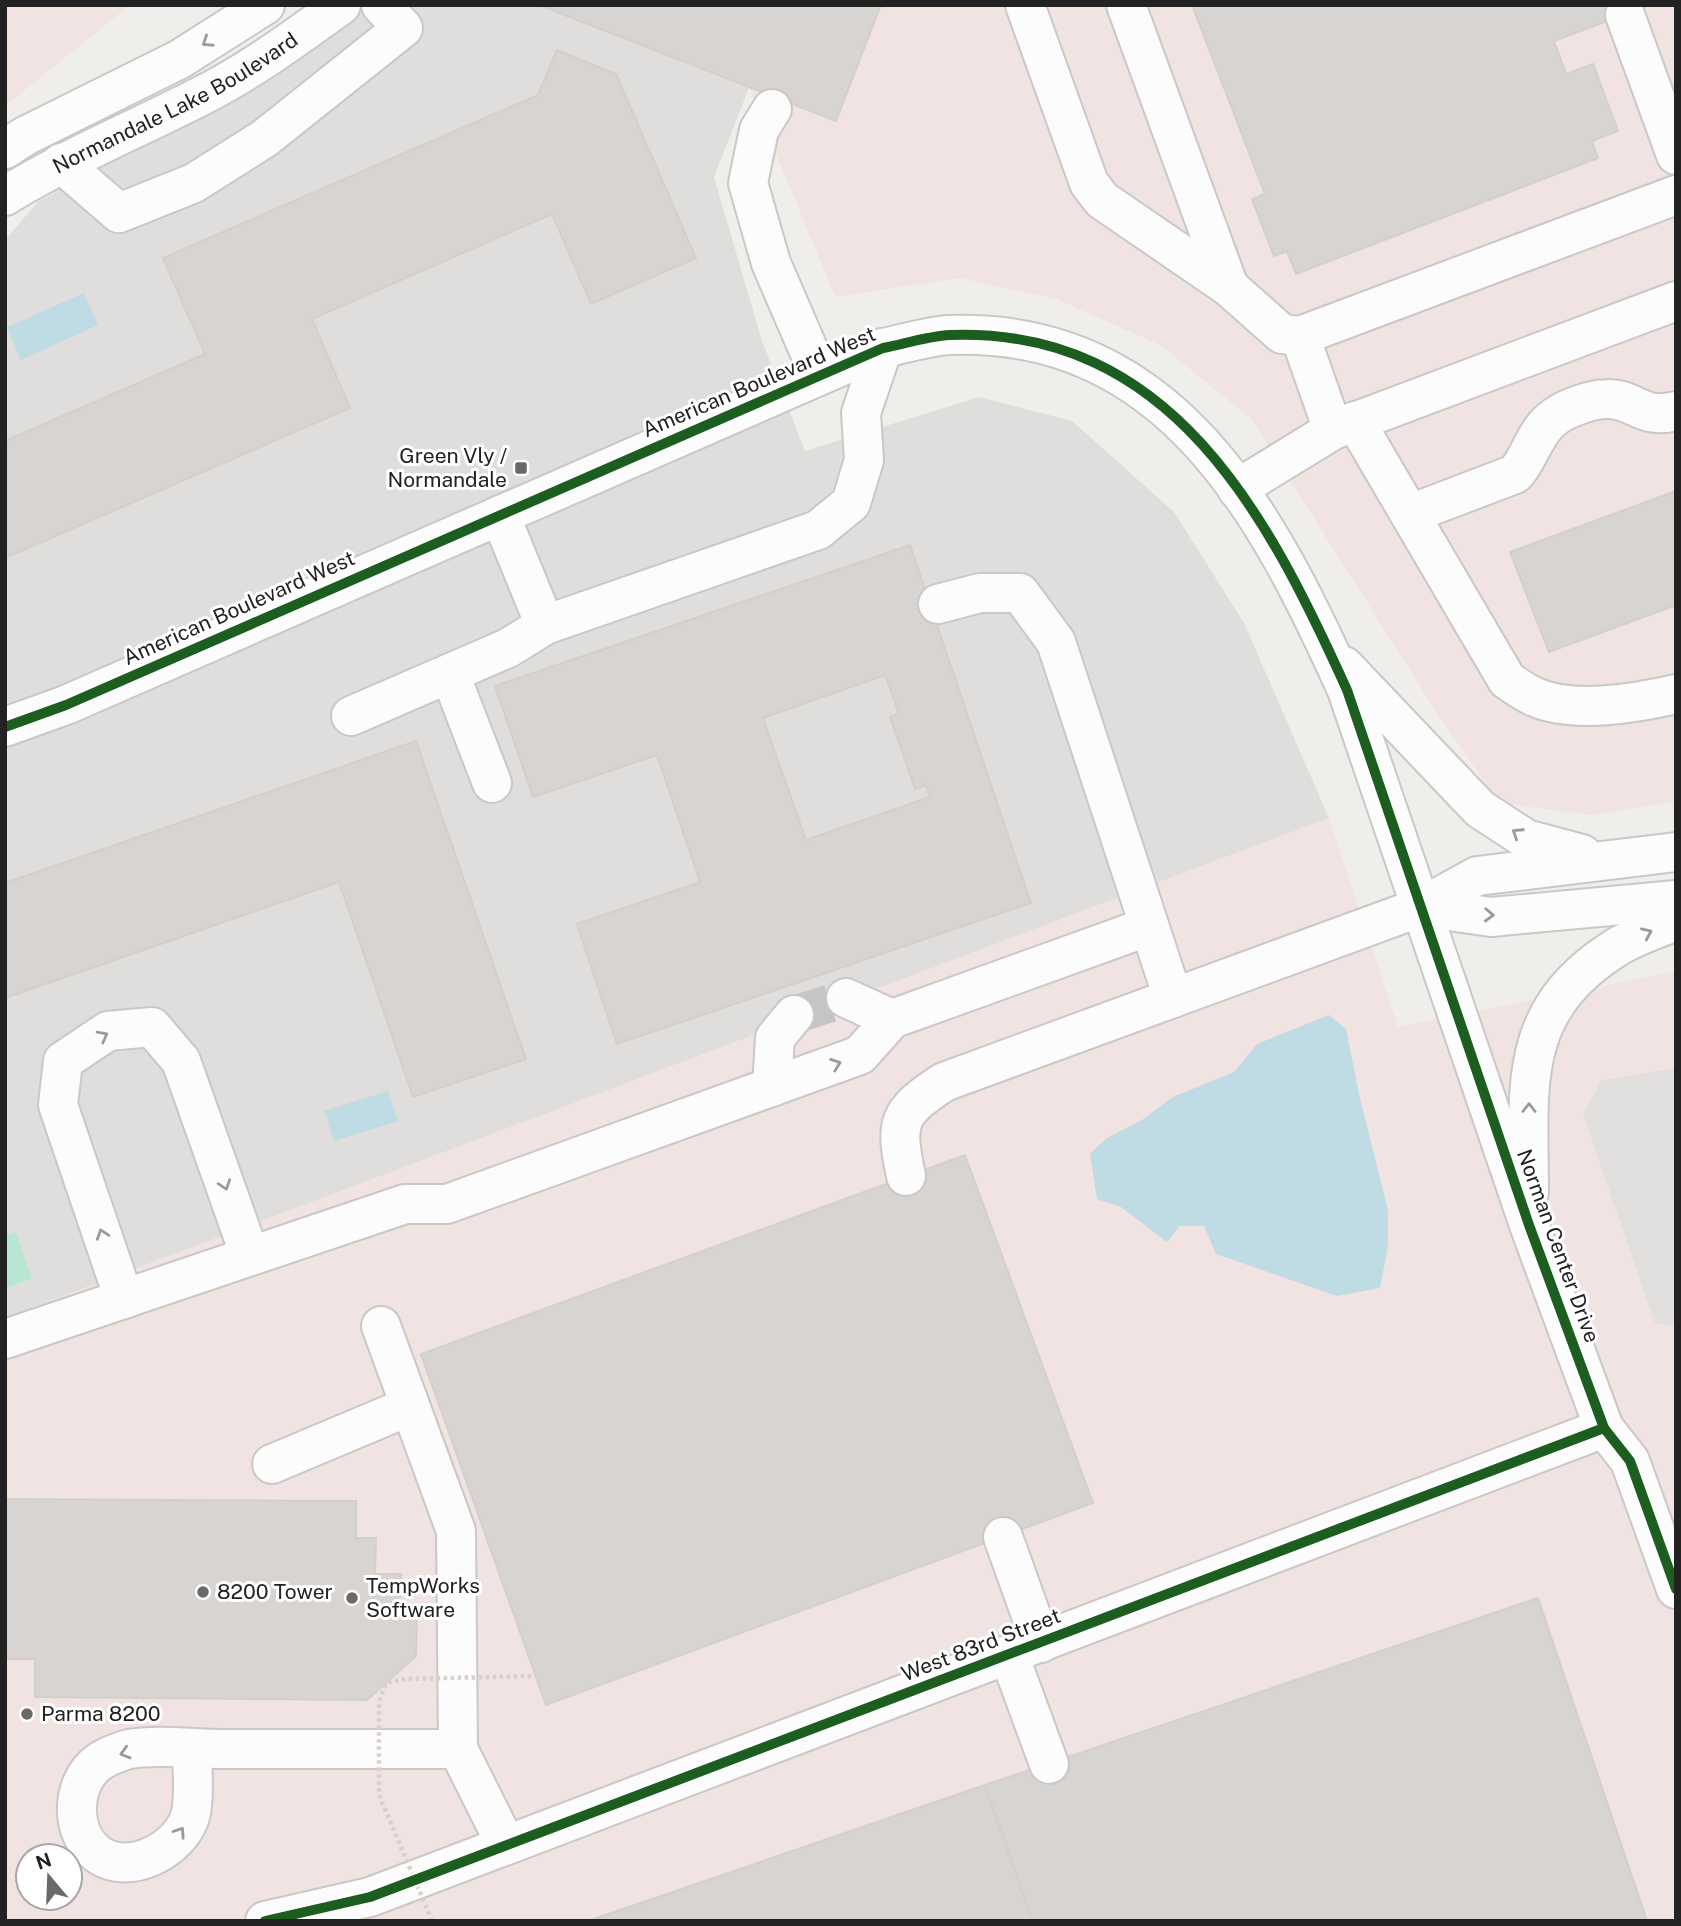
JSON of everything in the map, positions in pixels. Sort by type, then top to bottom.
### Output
[{"type":"street","name":"Normandale Lake Boulevard","points":[[5,149],[25,136],[180,60],[265,5]]},
{"type":"street","name":"Normandale Lake Boulevard","points":[[5,196],[61,163],[199,98],[273,53],[341,5]]},
{"type":"street","points":[[61,163],[119,213],[194,183],[265,138],[403,29],[381,5]]},
{"type":"street","points":[[1025,5],[1089,183],[1102,201],[1229,287],[1282,334],[1300,336],[1676,195]]},
{"type":"street","points":[[1126,5],[1229,287]]},
{"type":"street","points":[[1625,15],[1676,155]]},
{"type":"street","points":[[772,109],[760,130],[748,183],[771,263],[819,374]]},
{"type":"street","points":[[1237,489],[1344,425],[1676,301]]},
{"type":"street","name":"American Boulevard West","points":[[5,727],[66,705],[883,348],[948,335],[995,336],[1048,343],[1101,364],[1141,388],[1186,425],[1224,468],[1297,588],[1347,690],[1421,907]]},
{"type":"street","points":[[1300,336],[1344,425],[1410,514],[1507,680],[1537,698],[1584,706],[1646,701],[1676,694]]},
{"type":"street","points":[[351,716],[508,648],[545,625],[818,530],[851,503],[864,460],[862,413],[883,348]]},
{"type":"street","points":[[1410,514],[1515,474],[1524,464],[1541,430],[1552,418],[1572,409],[1608,399],[1654,415],[1676,411]]},
{"type":"street","points":[[499,515],[545,625]]},
{"type":"street","points":[[938,604],[980,593],[1020,593],[1056,642],[1147,927],[1173,998]]},
{"type":"street","points":[[1328,649],[1480,809],[1526,839],[1605,860]]},
{"type":"street","points":[[450,674],[492,783]]},
{"type":"street","points":[[906,1176],[898,1137],[905,1116],[918,1099],[944,1082],[1421,907],[1476,876],[1676,852]]},
{"type":"street","points":[[1421,907],[1491,917],[1676,900]]},
{"type":"street","name":"Norman Center Drive","points":[[1421,907],[1529,1226],[1604,1428],[1630,1461],[1676,1589]]},
{"type":"street","points":[[1529,1226],[1529,1085],[1535,1046],[1548,1015],[1565,989],[1593,964],[1619,946],[1676,921]]},
{"type":"street","points":[[5,1339],[405,1204],[447,1204],[772,1087],[860,1055],[892,1019],[1147,927]]},
{"type":"street","points":[[846,998],[892,1019]]},
{"type":"street","points":[[772,1087],[775,1038],[794,1016]]},
{"type":"street","points":[[124,1299],[58,1105],[63,1061],[108,1031],[152,1027],[181,1061],[250,1256]]},
{"type":"street","points":[[381,1326],[456,1531],[458,1749],[506,1845]]},
{"type":"street","points":[[272,1464],[410,1406]]},
{"type":"street","name":"West 83rd Street","points":[[329,1921],[374,1909],[506,1845],[1604,1428]]},
{"type":"street","points":[[1003,1536],[1049,1764]]},
{"type":"street","points":[[192,1749],[458,1749]]},
{"type":"street","name":"West 83rd Street","points":[[265,1921],[374,1909]]},
{"type":"path","points":[[432,1921],[379,1795],[379,1702],[386,1683],[405,1679],[537,1676]]},
{"type":"shaded area","points":[[5,5],[130,5],[5,106]]},
{"type":"shaded area","points":[[373,5],[538,5],[749,88],[714,177],[762,341],[805,451],[979,397],[1072,421],[1174,512],[1244,623],[1329,818],[5,1318],[5,240],[38,202]]},
{"type":"shaded area","points":[[538,5],[1676,5],[1676,801],[1591,815],[1499,803],[1435,710],[1252,420],[1162,346],[1056,299],[960,278],[835,297],[749,88]]},
{"type":"shaded area","points":[[1329,818],[1398,1027],[1676,971],[1676,1921],[5,1921],[5,1318]]},
{"type":"shaded area","points":[[1676,1068],[1676,1326],[1655,1323],[1583,1114],[1602,1080]]},
{"type":"green space","points":[[16,1232],[32,1279],[5,1288],[5,1235]]},
{"type":"water","points":[[84,293],[98,325],[21,360],[7,327]]},
{"type":"water","points":[[1329,1015],[1346,1029],[1388,1210],[1388,1246],[1380,1288],[1337,1296],[1216,1254],[1204,1226],[1180,1226],[1167,1242],[1121,1207],[1097,1199],[1090,1154],[1107,1138],[1142,1120],[1173,1097],[1234,1072],[1257,1044]]},
{"type":"water","points":[[388,1091],[398,1121],[334,1141],[324,1111]]},
{"type":"building","points":[[539,5],[881,5],[836,121]]},
{"type":"building","points":[[1192,5],[1649,5],[1554,41],[1566,74],[1593,64],[1618,131],[1592,141],[1598,158],[1296,274],[1287,251],[1274,256],[1252,199],[1265,194]]},
{"type":"building","points":[[557,50],[616,74],[696,258],[591,304],[552,214],[312,319],[350,408],[5,558],[5,441],[205,354],[163,258],[538,95]]},
{"type":"building","points":[[1676,491],[1676,605],[1549,652],[1510,552]]},
{"type":"building","points":[[910,545],[1031,903],[617,1044],[577,924],[700,882],[657,755],[533,797],[495,686]],"holes":[[[885,675],[899,714],[890,717],[915,789],[926,785],[930,797],[806,840],[763,718]]]},
{"type":"building","points":[[416,741],[526,1059],[413,1097],[339,882],[5,998],[5,883]]},
{"type":"building","points":[[965,1155],[1093,1503],[546,1705],[421,1354]]},
{"type":"building","name":"8200 Tower","points":[[5,1499],[356,1501],[356,1538],[376,1538],[375,1574],[401,1574],[400,1611],[417,1611],[416,1656],[367,1700],[35,1697],[35,1659],[5,1659]]},
{"type":"building","points":[[1538,1598],[1647,1921],[1032,1921],[985,1785]]},
{"type":"building","points":[[985,1785],[1032,1921],[588,1921]]},
{"type":"tunnel","points":[[794,1015],[846,998]]},
{"type":"cycle path","points":[[5,727],[66,705],[883,348],[950,335],[1027,341],[1094,362],[1152,398],[1202,444],[1245,499],[1283,560],[1316,624],[1347,690],[1529,1225],[1604,1428],[1630,1461],[1676,1589]]},
{"type":"cycle path","points":[[265,1921],[370,1897],[1604,1428]]},
{"type":"place","name":"Green Vly / Normandale","points":[[521,468]]},
{"type":"place","name":"8200 Tower","points":[[203,1592]]},
{"type":"place","name":"TempWorks Software","points":[[352,1598]]},
{"type":"place","name":"Parma 8200","points":[[27,1714]]}]
